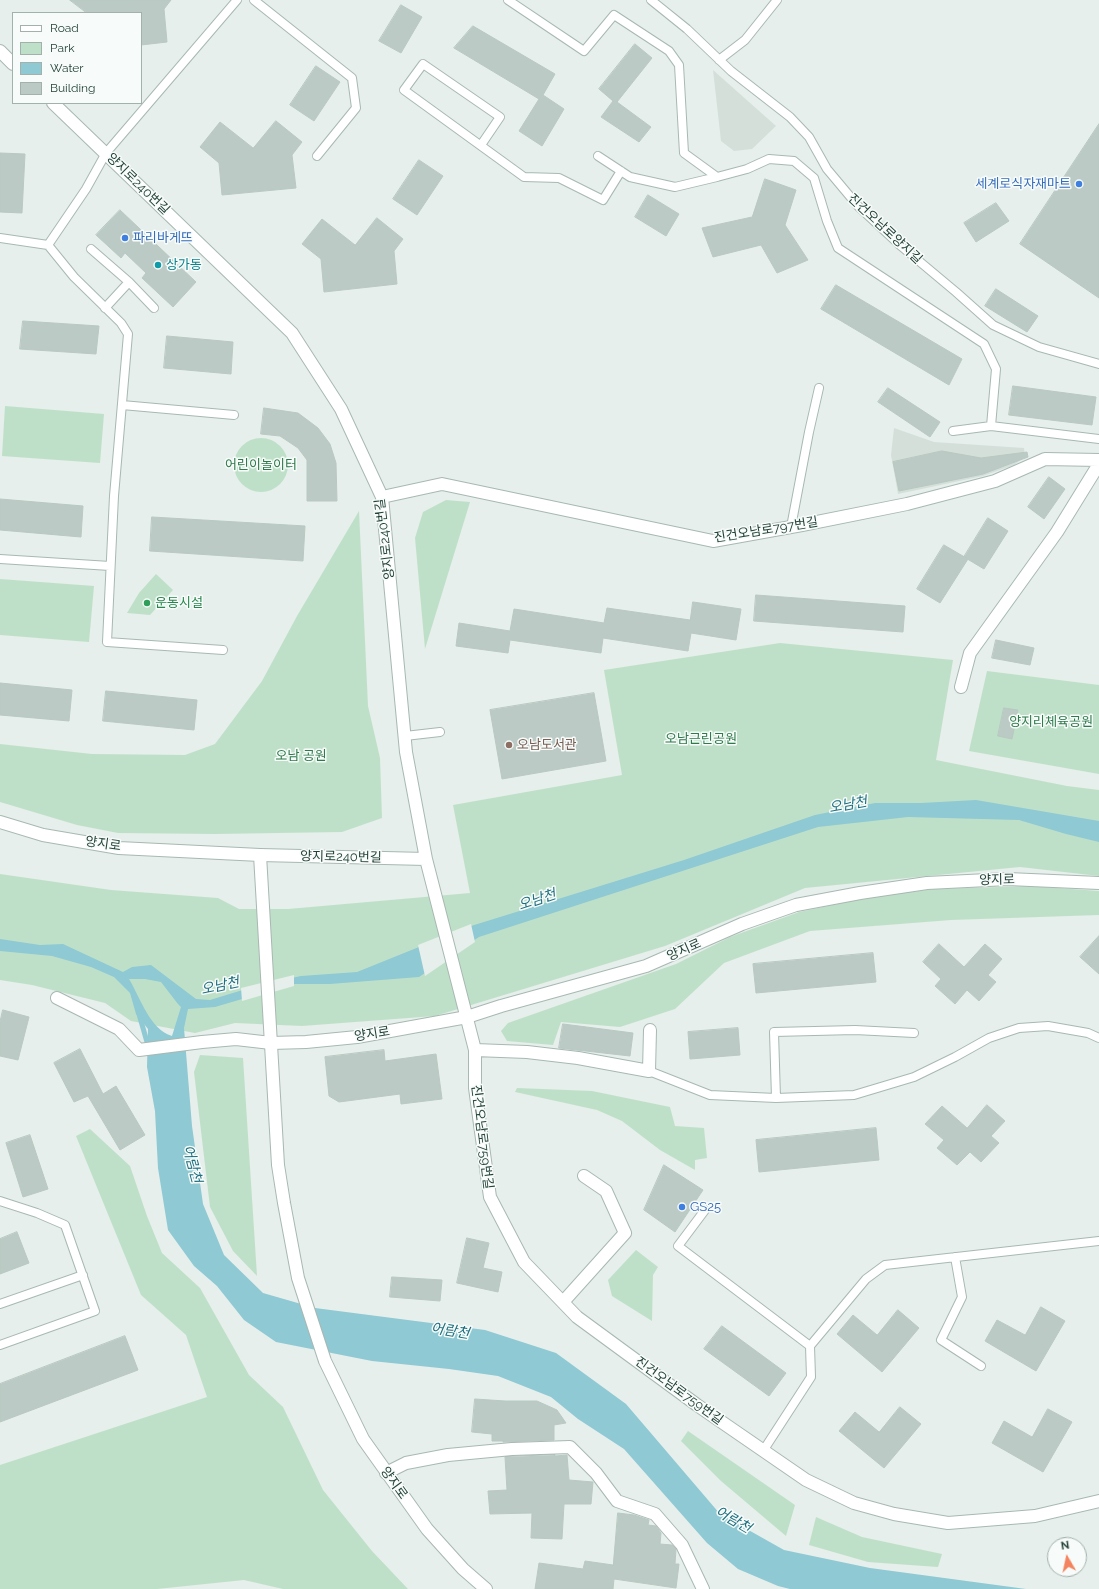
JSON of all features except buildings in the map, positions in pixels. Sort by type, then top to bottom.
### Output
[{"type":"street","points":[[0,51],[12,63]]},
{"type":"street","name":"양지로240번길","points":[[55,104],[292,334],[341,409],[382,497],[406,752],[426,859],[260,855]]},
{"type":"street","name":"진건오남로797번길","points":[[382,497],[442,484],[713,541],[907,504],[995,481],[1045,459],[1099,460]]},
{"type":"street","points":[[960,687],[970,653],[1057,532],[1099,464]]},
{"type":"street","name":"양지로","points":[[0,822],[43,835],[119,848],[260,855]]},
{"type":"street","points":[[260,855],[271,1043]]},
{"type":"street","name":"진건오남로759번길","points":[[426,859],[467,1017],[474,1050],[476,1088],[490,1197],[524,1262],[577,1317],[697,1405],[806,1480],[854,1503],[894,1514],[948,1523],[1036,1516],[1099,1501]]},
{"type":"street","name":"양지로","points":[[57,998],[119,1029],[140,1050],[202,1042],[236,1040],[271,1043],[306,1042],[357,1037],[467,1017],[501,1006],[646,966],[742,924],[796,905],[860,893],[927,883],[1008,879],[1099,883]]},
{"type":"street","points":[[474,1050],[527,1052],[571,1057],[649,1071],[650,1030]]},
{"type":"street","name":"양지로","points":[[271,1043],[278,1166],[284,1203],[298,1278],[325,1361],[363,1439],[386,1473],[427,1529],[463,1568],[486,1589]]},
{"type":"street","points":[[563,1302],[625,1233],[606,1191],[584,1176]]},
{"type":"street","points":[[386,1473],[406,1463],[448,1455],[512,1449],[570,1447],[596,1473],[617,1502],[655,1514],[682,1545],[703,1589]]},
{"type":"lane","points":[[48,245],[86,189],[106,153],[237,0]]},
{"type":"lane","points":[[254,0],[352,78],[356,108],[317,156]]},
{"type":"lane","points":[[508,0],[584,51],[614,15],[669,50],[679,65],[684,153],[717,177]]},
{"type":"lane","name":"진건오남로양지길","points":[[652,0],[687,29],[731,72],[790,117],[809,137],[827,169],[858,206],[901,246],[993,325],[1039,347],[1099,364]]},
{"type":"lane","points":[[719,60],[745,40],[777,0]]},
{"type":"lane","points":[[481,145],[500,117],[424,64],[404,90],[524,177],[559,178],[603,200],[621,171]]},
{"type":"lane","points":[[598,156],[630,177],[675,187],[747,170],[769,159],[794,161],[814,178],[827,221],[838,248],[984,344],[996,369],[991,426]]},
{"type":"lane","points":[[0,238],[48,245],[74,277],[121,323],[128,334],[110,566],[107,642],[223,650]]},
{"type":"lane","points":[[91,249],[129,282],[154,308]]},
{"type":"lane","points":[[106,308],[129,282]]},
{"type":"lane","points":[[791,527],[819,388]]},
{"type":"lane","points":[[122,405],[234,415]]},
{"type":"lane","points":[[953,431],[991,426],[1099,438]]},
{"type":"lane","points":[[0,560],[110,566]]},
{"type":"lane","points":[[405,736],[440,732]]},
{"type":"lane","points":[[649,1071],[710,1095],[776,1098],[854,1095],[914,1077],[955,1057],[988,1038],[1019,1028],[1048,1026],[1088,1033],[1099,1038]]},
{"type":"lane","points":[[776,1098],[774,1032],[855,1030],[914,1033]]},
{"type":"lane","points":[[0,1201],[37,1213],[65,1225],[95,1311],[0,1345]]},
{"type":"lane","points":[[705,1210],[678,1246],[810,1346]]},
{"type":"lane","points":[[763,1451],[811,1377],[810,1346],[866,1279],[884,1264],[1099,1240]]},
{"type":"lane","points":[[955,1257],[962,1297],[941,1340],[980,1366]]},
{"type":"lane","points":[[0,1304],[83,1275]]},
{"type":"shaded area","points":[[713,70],[776,126],[752,149],[734,151],[721,141]]},
{"type":"shaded area","points":[[894,428],[934,442],[1024,448],[1025,457],[1014,465],[983,476],[898,494],[891,455]]},
{"type":"green space","points":[[5,406],[104,414],[100,463],[2,456]]},
{"type":"green space","name":"어린이놀이터","points":[[256,438],[266,438],[276,442],[284,450],[288,460],[288,470],[284,480],[276,488],[266,492],[256,492],[246,488],[238,480],[234,470],[234,460],[238,450],[246,442]]},
{"type":"green space","points":[[446,500],[470,502],[425,649],[415,538],[423,512]]},
{"type":"green space","name":"오남 공원","points":[[359,511],[368,706],[380,758],[382,818],[342,832],[215,834],[118,833],[77,825],[0,802],[0,744],[92,754],[185,755],[215,744],[262,681],[297,616]]},
{"type":"green space","name":"운동시설","points":[[156,574],[173,590],[150,615],[127,613],[139,593]]},
{"type":"green space","points":[[0,579],[94,586],[89,642],[0,635]]},
{"type":"green space","name":"오남근린공원","points":[[780,643],[953,660],[936,760],[1067,786],[1099,790],[1099,876],[1020,867],[805,888],[665,946],[435,1016],[302,1026],[235,1023],[195,1033],[131,1021],[105,1003],[32,985],[0,980],[0,874],[111,890],[218,898],[239,909],[288,909],[470,893],[453,805],[622,775],[604,670]]},
{"type":"green space","name":"양지리체육공원","points":[[987,671],[1099,685],[1099,774],[969,751]]},
{"type":"green space","points":[[1031,886],[1099,891],[1099,915],[951,920],[810,931],[724,963],[675,1009],[620,1027],[561,1022],[553,1045],[507,1041],[501,1031],[508,1023],[676,964],[730,937],[799,912],[870,897],[934,889]]},
{"type":"green space","points":[[200,1055],[243,1058],[257,1276],[233,1251],[210,1207],[194,1072]]},
{"type":"green space","points":[[517,1088],[592,1091],[670,1107],[675,1126],[704,1128],[707,1158],[695,1160],[695,1170],[660,1150],[622,1121],[597,1110],[515,1092]]},
{"type":"green space","points":[[90,1129],[130,1166],[147,1216],[162,1253],[200,1288],[249,1375],[283,1407],[323,1490],[372,1551],[408,1589],[283,1589],[244,1580],[157,1589],[0,1589],[0,1465],[207,1397],[186,1335],[141,1295],[76,1136]]},
{"type":"green space","points":[[636,1250],[658,1267],[653,1275],[652,1321],[612,1296],[608,1280]]},
{"type":"green space","points":[[688,1431],[795,1505],[786,1536],[721,1481],[681,1441]]},
{"type":"green space","points":[[816,1517],[862,1537],[942,1554],[938,1567],[868,1562],[809,1545]]},
{"type":"water","points":[[976,800],[1099,821],[1099,842],[1019,820],[908,817],[818,827],[479,937],[419,977],[330,984],[293,984],[215,1007],[188,1009],[184,1028],[192,1126],[203,1204],[224,1255],[263,1293],[315,1308],[485,1330],[556,1353],[626,1404],[720,1514],[784,1550],[870,1568],[1026,1589],[790,1589],[778,1586],[738,1569],[707,1543],[624,1449],[578,1419],[551,1397],[498,1376],[372,1361],[276,1342],[244,1320],[217,1286],[194,1266],[168,1230],[158,1168],[155,1111],[147,1067],[148,1029],[136,1014],[130,993],[114,977],[91,967],[52,956],[0,951],[0,939],[40,945],[63,944],[123,972],[132,967],[151,965],[196,999],[210,1000],[259,985],[301,976],[357,972],[471,926],[684,860],[815,815],[875,803],[921,803]],"holes":[[[129,979],[145,979],[161,982],[181,1007],[172,1036],[164,1033],[152,1020],[146,1012]]]},
{"type":"pier","points":[[471,924],[475,942],[425,976],[418,945]]},
{"type":"pier","points":[[294,975],[294,986],[242,1001],[241,988]]},
{"type":"waterway","name":"어람천","points":[[139,1014],[149,1049]]},
{"type":"place","name":"세계로식자재마트","points":[[1079,184]]},
{"type":"place","name":"파리바게뜨","points":[[125,238]]},
{"type":"place","name":"상가동","points":[[158,265]]},
{"type":"place","name":"운동시설","points":[[147,603]]},
{"type":"place","name":"오남도서관","points":[[509,745]]},
{"type":"place","name":"GS25","points":[[682,1207]]},
{"type":"water label","name":"오남천","points":[[848,805]]},
{"type":"water label","name":"오남천","points":[[537,900]]},
{"type":"water label","name":"오남천","points":[[220,986]]}]
